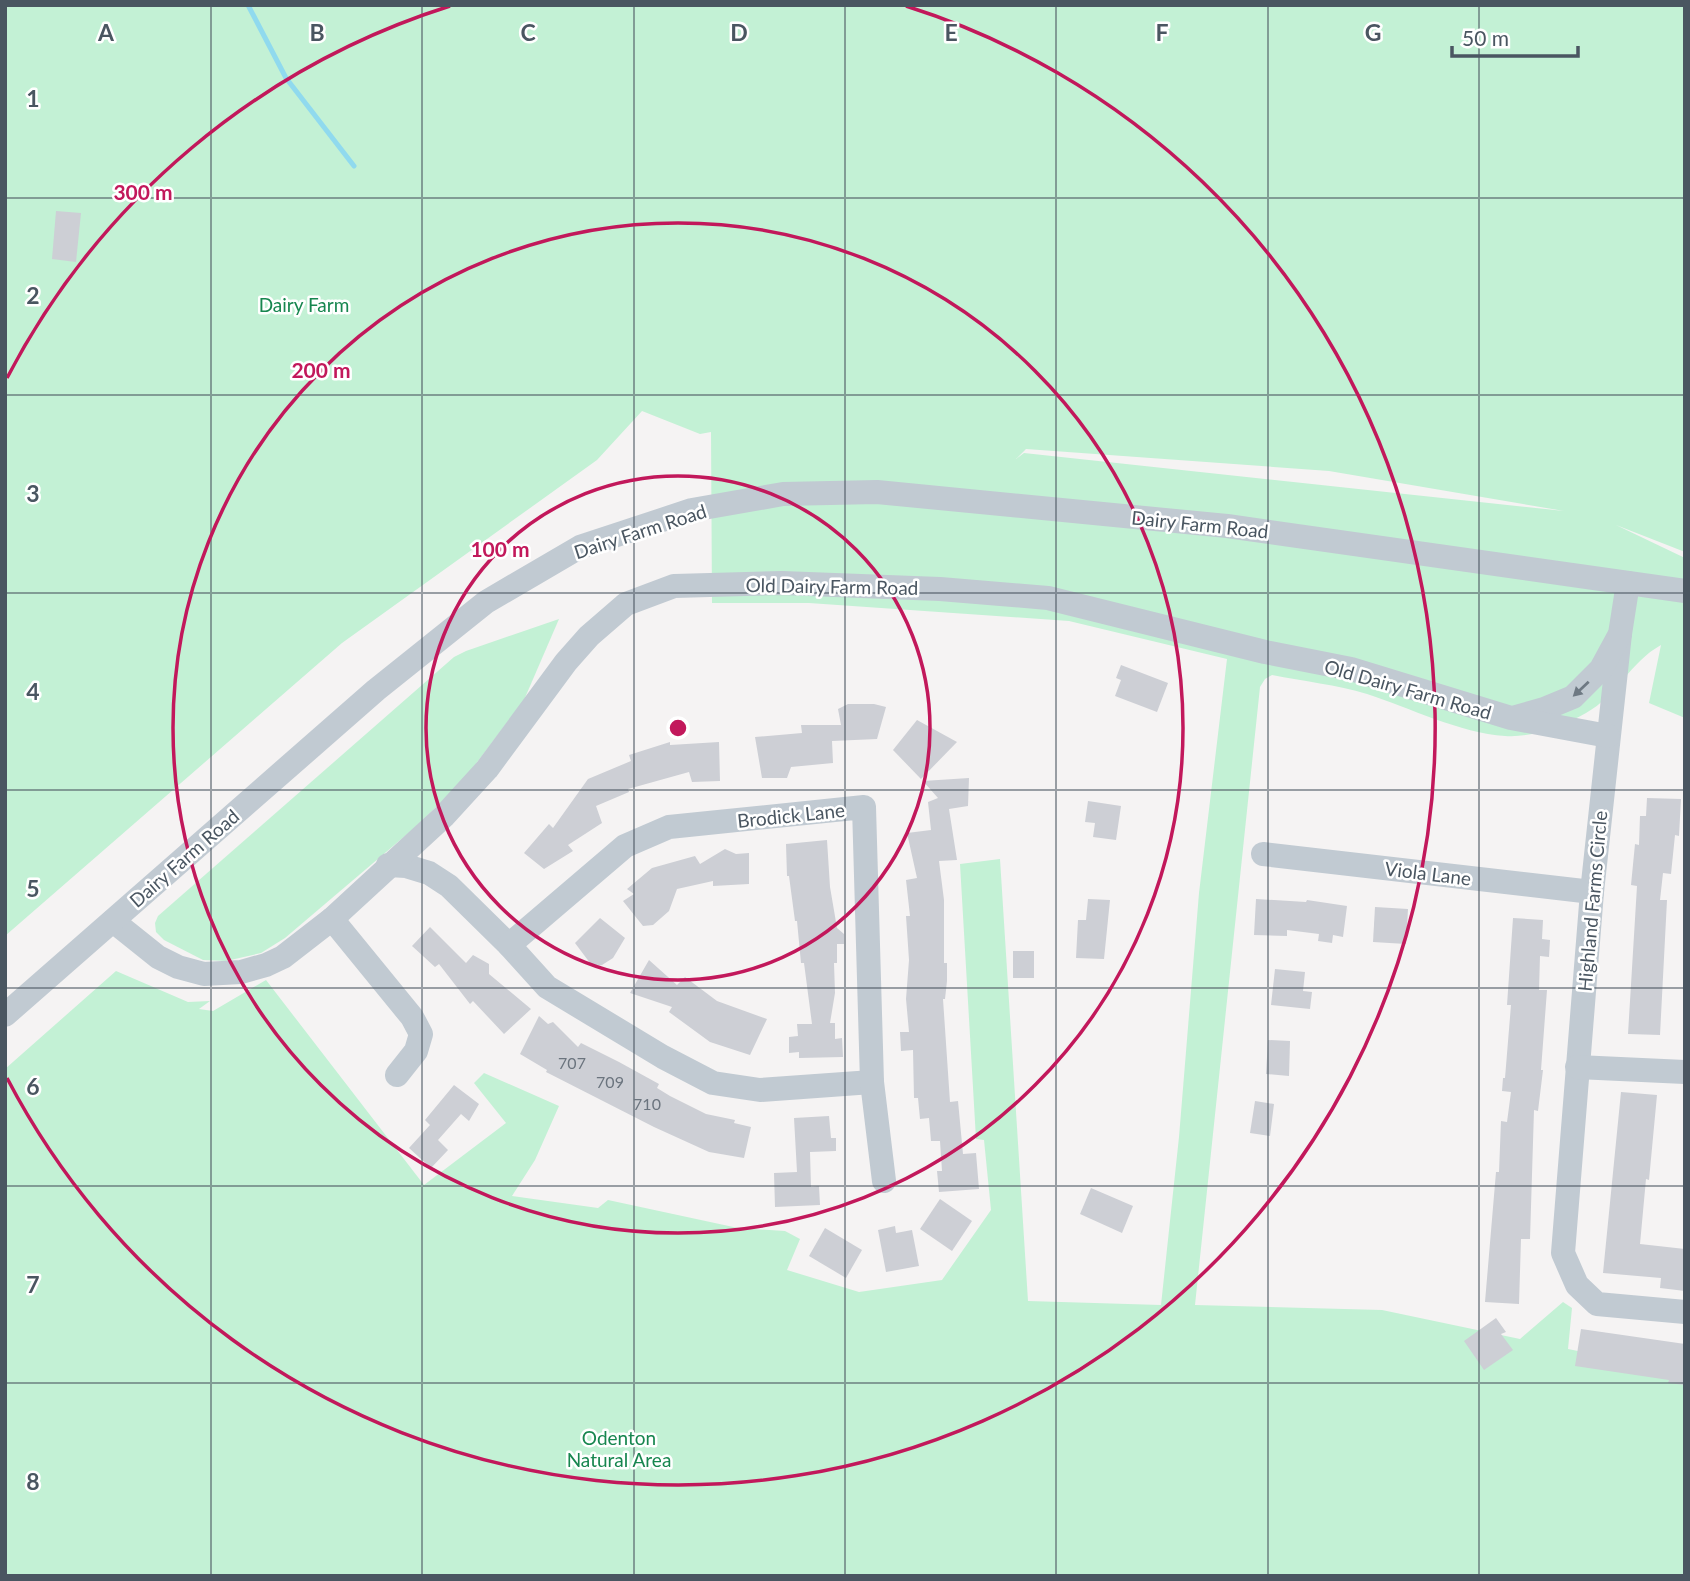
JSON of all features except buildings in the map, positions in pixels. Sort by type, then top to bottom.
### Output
[{"type":"street","name":"Dairy Farm Road","points":[[5,1015],[376,690],[486,602],[580,547],[692,510],[783,494],[877,492],[1227,526],[1685,591]]},
{"type":"street","name":"Old Dairy Farm Road","points":[[113,921],[158,957],[178,967],[204,974],[241,972],[283,957],[332,919],[444,816],[487,769],[566,662],[589,636],[626,604],[674,586],[782,583],[940,589],[1048,598],[1265,652],[1351,669],[1511,718],[1573,697],[1601,669],[1620,634],[1628,583]]},
{"type":"street","name":"Highland Farms Circle","points":[[1620,634],[1592,891],[1563,1253],[1577,1285],[1597,1304],[1685,1312]]},
{"type":"street","points":[[1511,718],[1608,736]]},
{"type":"street","name":"Brodick Lane","points":[[509,945],[625,846],[669,827],[864,807],[872,1082],[884,1181]]},
{"type":"street","name":"Viola Lane","points":[[1263,854],[1592,891]]},
{"type":"street","points":[[388,866],[406,866],[429,873],[449,886],[547,986],[713,1083],[760,1090],[872,1082]]},
{"type":"street","points":[[332,919],[412,1017],[421,1034],[416,1052],[397,1075]]},
{"type":"street","points":[[1577,1067],[1685,1072]]},
{"type":"green space","points":[[5,5],[1685,5],[1685,552],[1616,525],[1685,558],[1685,718],[1649,703],[1661,645],[1641,660],[1606,698],[1586,713],[1547,730],[1515,736],[1470,730],[1344,688],[1272,675],[1265,679],[1260,687],[1195,1305],[1382,1310],[1520,1339],[1563,1302],[1572,1308],[1568,1349],[1618,1359],[1685,1365],[1685,1576],[5,1576],[5,1069],[116,971],[188,1002],[210,1001],[199,1009],[213,1011],[266,980],[424,1185],[506,1123],[474,1083],[484,1073],[559,1106],[535,1160],[512,1196],[598,1208],[608,1200],[738,1228],[785,1231],[800,1239],[787,1270],[859,1292],[942,1280],[991,1210],[984,1140],[976,1139],[960,864],[1000,859],[1028,1301],[1161,1305],[1179,1137],[1199,893],[1227,659],[1069,621],[809,603],[712,603],[711,432],[700,434],[642,411],[597,460],[342,643],[5,936]],"holes":[[[1026,449],[1329,471],[1564,511],[1024,453],[1016,459]]]},
{"type":"green space","points":[[559,619],[524,700],[463,781],[412,830],[285,938],[261,953],[226,961],[203,960],[164,940],[156,932],[155,923],[158,916],[454,657]]},
{"type":"waterway","points":[[248,5],[286,78],[354,166]]},
{"type":"park label","name":"Dairy Farm","points":[[304,304]]},
{"type":"park label","name":"Odenton Natural Area","points":[[619,1448]]}]
